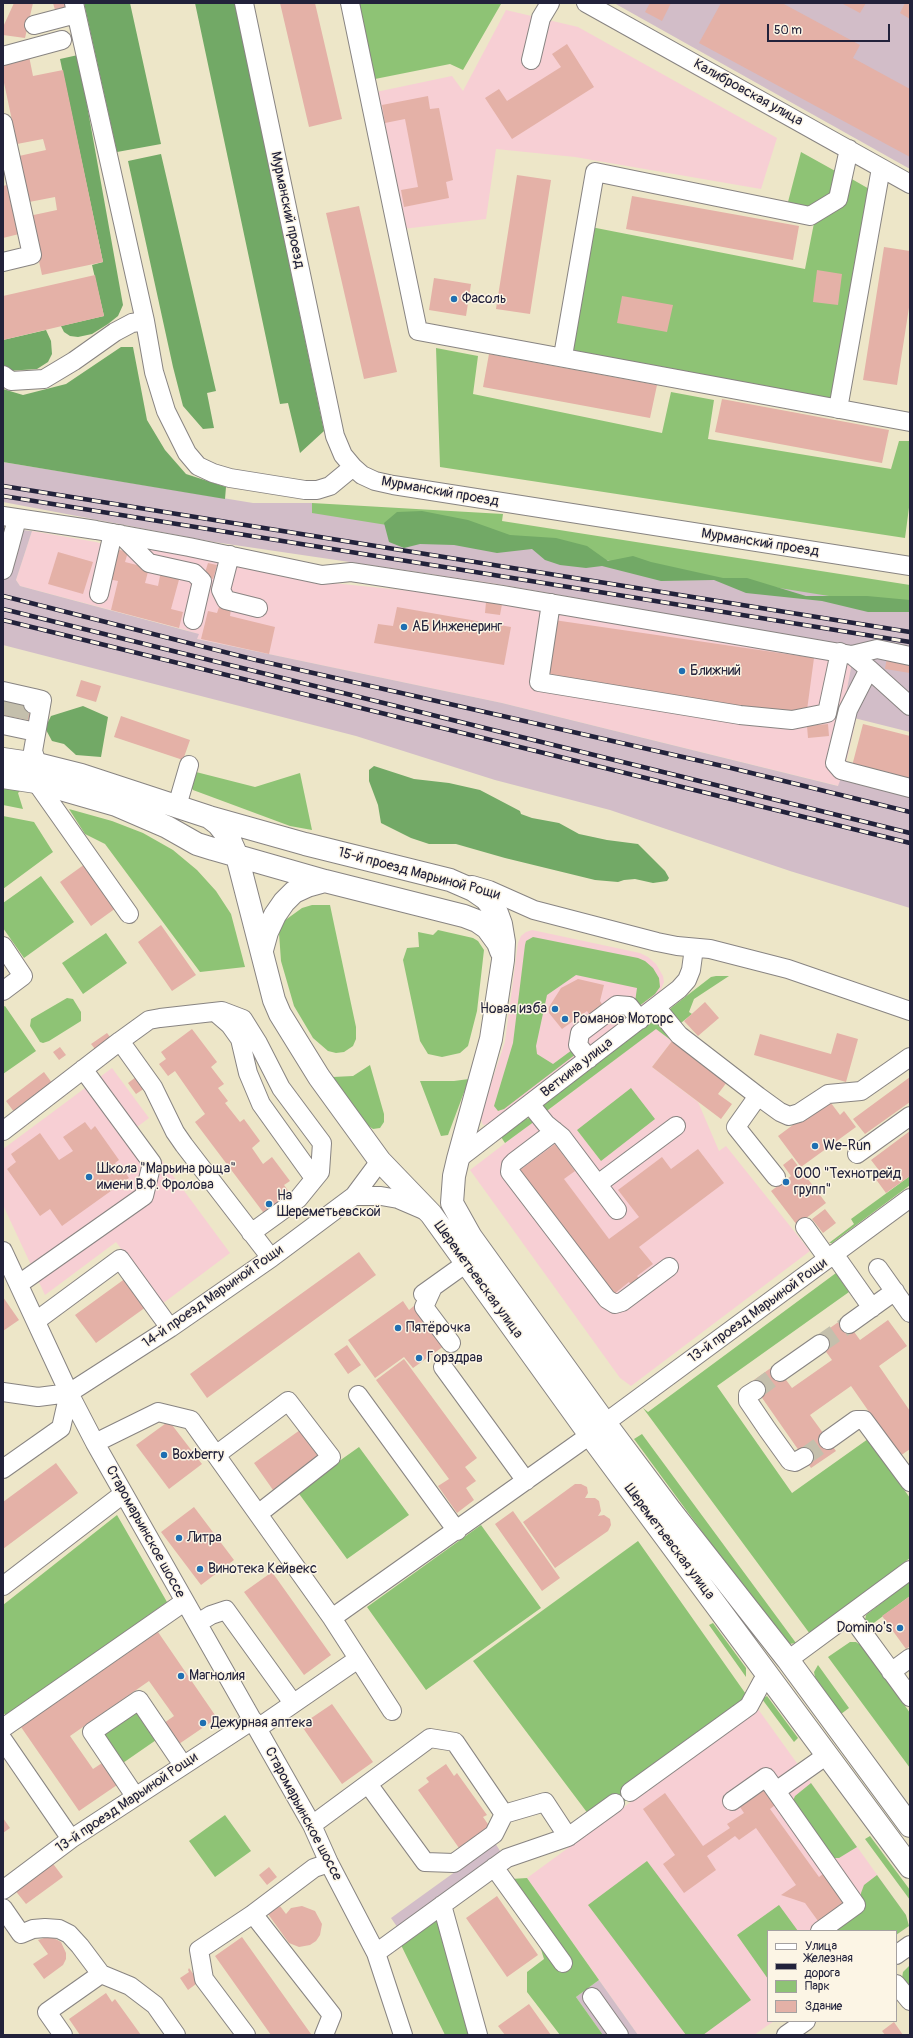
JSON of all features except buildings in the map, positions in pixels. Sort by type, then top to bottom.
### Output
[{"type":"main road","name":"15-й проезд Марьиной Рощи","points":[[3,759],[132,811],[167,827],[197,844],[325,881],[442,909]]},
{"type":"main road","name":"15-й проезд Марьиной Рощи","points":[[3,777],[37,773],[87,777],[208,817],[305,844],[450,880]]},
{"type":"main road","points":[[208,817],[218,824],[229,838],[237,856],[249,907]]},
{"type":"main road","points":[[197,844],[231,879],[249,907]]},
{"type":"main road","points":[[249,907],[250,888],[254,873],[262,863],[282,848],[294,844],[305,844]]},
{"type":"main road","points":[[450,880],[473,890],[486,899],[496,912],[501,924],[504,942],[503,960],[490,1044],[458,1159]]},
{"type":"main road","points":[[262,950],[272,920],[284,902],[294,892],[307,886],[325,881]]},
{"type":"main road","name":"Шереметьевская улица","points":[[249,907],[262,950],[274,1000],[280,1014],[319,1077],[380,1161],[431,1214],[465,1264],[597,1429],[671,1511],[788,1660],[910,1826]]},
{"type":"main road","points":[[442,909],[477,921],[487,928],[498,943],[503,960]]},
{"type":"main road","name":"Шереметьевская улица","points":[[458,1159],[453,1182],[452,1203],[471,1236],[597,1429],[768,1676],[910,1867]]},
{"type":"street","name":"Мурманский проезд","points":[[244,3],[335,436],[343,455],[362,475],[375,481],[393,485],[910,566]]},
{"type":"street","points":[[350,3],[418,331],[563,356],[910,422]]},
{"type":"street","points":[[531,60],[541,18],[550,3]]},
{"type":"street","name":"Калибровская улица","points":[[586,3],[910,184]]},
{"type":"street","points":[[34,25],[75,8],[145,321],[154,372],[166,411],[187,453],[198,466],[213,474],[305,490],[317,490],[330,486],[353,467]]},
{"type":"street","points":[[3,56],[62,40]]},
{"type":"street","points":[[3,123],[32,255],[3,262]]},
{"type":"street","points":[[563,356],[595,172],[810,216],[838,199],[849,149]]},
{"type":"street","points":[[838,409],[881,168]]},
{"type":"street","points":[[3,375],[11,381],[44,379],[74,361],[115,332],[132,323],[145,321]]},
{"type":"street","points":[[3,570],[10,518],[116,534],[230,555],[322,575],[351,572],[551,603],[846,654],[877,649],[910,656]]},
{"type":"street","points":[[99,594],[116,534]]},
{"type":"street","points":[[116,534],[149,563],[194,573],[202,582],[193,620]]},
{"type":"street","points":[[230,555],[221,590],[226,600],[258,608]]},
{"type":"street","points":[[551,603],[539,682],[740,715],[792,720],[827,713],[846,654]]},
{"type":"street","points":[[846,654],[869,669],[910,706]]},
{"type":"street","points":[[869,669],[848,710],[835,763],[841,770],[910,788]]},
{"type":"street","points":[[18,712],[33,750],[37,773],[129,914]]},
{"type":"street","points":[[177,806],[189,765]]},
{"type":"street","name":"15-й проезд Марьиной Рощи","points":[[450,880],[489,890],[534,910]]},
{"type":"street","name":"15-й проезд Марьиной Рощи","points":[[442,909],[466,912],[534,910]]},
{"type":"street","points":[[534,910],[657,942],[716,950],[788,969],[910,1011]]},
{"type":"street","points":[[3,946],[24,976],[3,991]]},
{"type":"street","name":"Веткина улица","points":[[458,1159],[679,989],[687,980],[691,970],[694,948]]},
{"type":"street","points":[[589,1059],[578,1045],[580,1033],[611,1009],[617,1005],[629,1006],[640,1020]]},
{"type":"street","points":[[656,1007],[679,1035],[758,1096],[780,1112],[789,1116],[799,1113],[828,1094],[861,1091],[910,1056]]},
{"type":"street","points":[[3,1131],[120,1041],[150,1020],[222,1011],[243,1020],[258,1043],[280,1088],[322,1143],[320,1172],[298,1199],[251,1233]]},
{"type":"street","points":[[214,1012],[230,1025],[240,1039],[248,1073],[261,1104],[314,1178]]},
{"type":"street","points":[[120,1041],[153,1086],[172,1125],[184,1145],[271,1258]]},
{"type":"street","points":[[12,1278],[144,1196],[152,1163],[83,1070]]},
{"type":"street","points":[[758,1096],[736,1127],[776,1177]]},
{"type":"street","points":[[530,1104],[546,1124],[562,1137],[617,1210]]},
{"type":"street","points":[[857,1154],[910,1116]]},
{"type":"street","points":[[598,1184],[676,1126]]},
{"type":"street","points":[[555,1130],[514,1162],[511,1165],[510,1172],[607,1299],[614,1304],[618,1304],[669,1267]]},
{"type":"street","name":"14-й проезд Марьиной Рощи","points":[[69,1393],[170,1328],[271,1258],[354,1196],[380,1161]]},
{"type":"street","points":[[354,1196],[374,1196],[398,1199],[431,1214]]},
{"type":"street","name":"13-й проезд Марьиной Рощи","points":[[332,1618],[526,1481],[910,1198]]},
{"type":"street","points":[[805,1227],[831,1256],[872,1308]]},
{"type":"street","name":"Старомарьинское шоссе","points":[[3,1251],[12,1278],[36,1321],[69,1393],[95,1443],[312,1825],[329,1863],[376,1953],[403,2035]]},
{"type":"street","points":[[36,1321],[120,1259],[170,1328]]},
{"type":"street","points":[[451,1343],[424,1307],[426,1292],[465,1264]]},
{"type":"street","points":[[878,1268],[910,1313]]},
{"type":"street","points":[[849,1324],[895,1291]]},
{"type":"street","points":[[780,1372],[820,1344]]},
{"type":"street","points":[[443,1367],[526,1481]]},
{"type":"street","points":[[756,1390],[748,1395],[748,1401],[767,1429],[790,1461],[795,1462],[804,1457]]},
{"type":"street","points":[[3,1392],[38,1397],[69,1393],[61,1428],[3,1470]]},
{"type":"street","points":[[358,1395],[457,1531]]},
{"type":"street","points":[[216,1455],[288,1401],[331,1457],[258,1514]]},
{"type":"street","points":[[95,1443],[158,1412],[190,1420],[332,1618],[392,1711]]},
{"type":"street","points":[[828,1440],[856,1420],[864,1420],[908,1475]]},
{"type":"street","points":[[3,1586],[123,1494]]},
{"type":"street","points":[[788,1660],[910,1570]]},
{"type":"street","points":[[3,1728],[184,1602]]},
{"type":"street","points":[[198,1623],[211,1615],[226,1610],[293,1703]]},
{"type":"street","points":[[850,1615],[910,1697]]},
{"type":"street","points":[[891,1672],[910,1658]]},
{"type":"street","name":"13-й проезд Марьиной Рощи","points":[[3,1890],[71,1839],[135,1796],[183,1765],[293,1703],[358,1659]]},
{"type":"street","points":[[630,1792],[749,1706],[755,1698],[762,1682],[768,1676]]},
{"type":"street","points":[[135,1796],[92,1732],[139,1700],[183,1765]]},
{"type":"street","points":[[312,1825],[430,1738],[455,1742],[504,1814]]},
{"type":"street","points":[[3,1740],[71,1839]]},
{"type":"street","points":[[776,1791],[827,1755]]},
{"type":"street","points":[[732,1801],[766,1776],[856,1905],[821,1930]]},
{"type":"street","points":[[368,1784],[425,1862],[454,1863],[494,1834],[504,1814],[545,1802],[568,1837]]},
{"type":"street","points":[[376,1953],[507,1858],[568,1837],[615,1803]]},
{"type":"street","points":[[246,2035],[204,1979],[199,1950],[253,1914],[314,1868],[329,1863]]},
{"type":"street","points":[[494,1867],[563,1963]]},
{"type":"street","points":[[442,1905],[478,2035]]},
{"type":"street","points":[[3,1908],[21,1934],[33,1929],[45,1928],[59,1929],[69,1934],[101,1974],[130,1986],[155,2005],[176,2035]]},
{"type":"street","points":[[253,1914],[332,2015],[324,2035]]},
{"type":"street","points":[[897,1954],[910,1945]]},
{"type":"street","points":[[63,2035],[47,2012],[101,1974]]},
{"type":"street","points":[[897,1985],[910,2001]]},
{"type":"street","points":[[592,1997],[619,2035]]},
{"type":"street","points":[[786,2035],[805,2022]]},
{"type":"shaded area","points":[[614,3],[910,3],[910,169]]},
{"type":"shaded area","points":[[506,10],[578,27],[777,138],[761,189],[575,157],[496,149],[486,219],[403,229],[376,92],[452,76],[463,91]]},
{"type":"shaded area","points":[[3,462],[253,503],[312,503],[312,506],[910,605],[910,732],[842,715],[855,647],[492,583],[214,542],[3,502]]},
{"type":"shaded area","points":[[3,528],[32,531],[16,580],[20,586],[199,634],[197,639],[502,703],[838,786],[845,767],[910,783],[910,908],[790,871],[610,810],[495,780],[356,736],[3,645]]},
{"type":"shaded area","points":[[32,531],[96,542],[128,552],[135,544],[210,558],[218,563],[323,582],[431,593],[434,574],[855,647],[842,715],[856,720],[845,767],[839,786],[502,703],[197,639],[198,634],[179,628],[20,586],[16,580]]},
{"type":"shaded area","points":[[532,930],[640,953],[648,957],[656,964],[663,976],[664,982],[660,992],[491,1124],[483,1125],[480,1116],[505,1042],[518,943],[521,936]]},
{"type":"shaded area","points":[[656,1028],[672,1041],[652,1067],[698,1102],[719,1151],[726,1146],[810,1251],[631,1386],[620,1378],[470,1170]]},
{"type":"shaded area","name":"Школа \"Марьина роща\" имени В.Ф. Фролова","points":[[112,1068],[149,1118],[137,1127],[230,1253],[162,1304],[116,1242],[45,1295],[3,1205],[3,1149]]},
{"type":"shaded area","points":[[758,1709],[906,1915],[909,1926],[897,1934],[897,1930],[767,1930],[767,2022],[773,2022],[754,2035],[638,2035],[527,1878]]},
{"type":"shaded area","points":[[495,1843],[504,1857],[400,1931],[391,1918]]},
{"type":"shaded area","points":[[599,1980],[638,2035],[603,2035],[576,1997]]},
{"type":"green space","points":[[84,3],[130,3],[161,144],[117,152]]},
{"type":"green space","points":[[195,3],[235,3],[324,431],[300,453],[288,403],[280,404]]},
{"type":"green space","points":[[357,3],[501,4],[463,70],[450,64],[375,79]]},
{"type":"green space","points":[[78,55],[123,305],[118,316],[108,324],[92,334],[78,337],[70,336],[64,332],[61,326],[104,316],[92,265],[103,262],[60,59]]},
{"type":"green space","points":[[801,152],[837,172],[833,194],[809,207],[788,202]]},
{"type":"green space","points":[[161,154],[216,391],[207,393],[214,428],[203,429],[183,406],[173,367],[128,161]]},
{"type":"green space","points":[[850,178],[871,190],[833,402],[567,349],[591,227],[805,269],[814,223]]},
{"type":"green space","points":[[46,330],[51,341],[52,354],[48,362],[37,369],[7,371],[3,369],[3,340]]},
{"type":"green space","points":[[121,347],[133,347],[147,420],[165,450],[186,474],[226,487],[225,499],[3,462],[3,389],[23,395],[66,384]]},
{"type":"green space","points":[[436,348],[478,356],[473,394],[662,433],[671,392],[714,400],[708,439],[891,469],[899,441],[910,441],[910,500],[905,538],[440,467]]},
{"type":"green space","points":[[312,503],[503,514],[502,521],[910,585],[910,609],[312,513]]},
{"type":"green space","points":[[422,511],[468,520],[510,535],[556,538],[587,546],[608,561],[633,556],[651,562],[723,578],[747,578],[806,596],[867,596],[910,600],[910,612],[868,612],[822,601],[746,593],[714,580],[661,581],[602,566],[586,568],[560,565],[545,560],[532,549],[497,553],[454,545],[420,544],[404,548],[389,542],[384,523],[397,512]]},
{"type":"green space","points":[[83,706],[108,717],[101,757],[76,755],[64,744],[52,741],[45,728],[51,716]]},
{"type":"green space","points":[[374,766],[414,779],[449,783],[480,790],[520,811],[521,814],[532,818],[559,823],[579,834],[607,840],[638,844],[665,871],[669,878],[667,881],[653,883],[635,879],[618,882],[595,880],[505,858],[456,844],[429,844],[411,838],[381,823],[378,805],[369,781],[369,770]]},
{"type":"green space","points":[[196,772],[255,787],[300,773],[312,830],[290,826],[193,790],[191,787]]},
{"type":"green space","points":[[3,787],[20,791],[18,793],[23,809],[3,805]]},
{"type":"green space","points":[[69,809],[112,821],[143,833],[173,850],[197,870],[216,891],[231,914],[245,967],[200,972],[105,844],[85,834]]},
{"type":"green space","points":[[3,816],[34,822],[53,852],[3,889]]},
{"type":"green space","points":[[41,876],[74,922],[24,958],[3,928],[3,903]]},
{"type":"green space","points":[[312,905],[330,905],[356,1027],[356,1039],[353,1046],[344,1052],[336,1053],[328,1051],[313,1038],[294,1006],[281,961],[279,933],[284,921],[302,908]]},
{"type":"green space","points":[[438,930],[473,938],[478,941],[484,950],[477,1011],[468,1046],[460,1053],[442,1057],[428,1054],[420,1041],[403,960],[407,948],[419,947],[418,932],[433,935]]},
{"type":"green space","points":[[106,933],[127,963],[83,994],[62,963]]},
{"type":"green space","points":[[533,937],[638,958],[645,961],[653,968],[659,978],[660,987],[655,994],[638,1007],[635,1002],[637,988],[576,975],[547,995],[536,1046],[537,1054],[553,1064],[572,1050],[576,1054],[504,1109],[498,1111],[494,1106],[513,1043],[525,945],[526,941]]},
{"type":"green space","points":[[729,976],[694,999],[689,1012],[692,1014],[676,1027],[669,1013],[671,1008],[711,977]]},
{"type":"green space","points":[[67,998],[73,999],[81,1012],[81,1021],[49,1041],[43,1043],[40,1042],[30,1026],[31,1019]]},
{"type":"green space","points":[[5,1006],[36,1051],[3,1074],[3,1007]]},
{"type":"green space","points":[[650,1023],[660,1024],[669,1034],[672,1041],[656,1029],[544,1113],[543,1107],[546,1102]]},
{"type":"green space","points":[[370,1065],[384,1114],[384,1122],[380,1128],[373,1129],[367,1125],[333,1077],[353,1076]]},
{"type":"green space","points":[[469,1079],[448,1135],[441,1136],[420,1081],[454,1081]]},
{"type":"green space","points":[[631,1088],[655,1119],[601,1161],[577,1130]]},
{"type":"green space","points":[[530,1118],[535,1121],[505,1143],[501,1137],[524,1119]]},
{"type":"green space","points":[[910,1176],[910,1185],[832,1243],[829,1243],[854,1224],[851,1219]]},
{"type":"green space","points":[[836,1273],[849,1292],[717,1386],[792,1493],[868,1439],[910,1498],[910,1558],[810,1634],[643,1408],[648,1412]]},
{"type":"green space","points":[[642,1434],[796,1643],[789,1644],[781,1639],[634,1439]]},
{"type":"green space","points":[[359,1447],[409,1515],[347,1559],[297,1491]]},
{"type":"green space","points":[[117,1515],[167,1602],[6,1716],[3,1712],[3,1605]]},
{"type":"green space","points":[[481,1525],[541,1608],[426,1690],[367,1607]]},
{"type":"green space","points":[[638,1541],[755,1707],[595,1823],[473,1661]]},
{"type":"green space","points":[[910,1581],[910,1596],[867,1628],[865,1620],[866,1615]]},
{"type":"green space","points":[[713,1623],[746,1668],[746,1677],[709,1625]]},
{"type":"green space","points":[[850,1642],[856,1642],[866,1649],[910,1713],[910,1768],[828,1657]]},
{"type":"green space","points":[[818,1665],[849,1708],[841,1714],[815,1677],[814,1672]]},
{"type":"green space","points":[[767,1696],[798,1738],[794,1742],[762,1699]]},
{"type":"green space","points":[[139,1709],[159,1738],[120,1765],[100,1736]]},
{"type":"green space","points":[[811,1783],[857,1847],[839,1858],[831,1858],[792,1803],[795,1796]]},
{"type":"green space","points":[[225,1815],[251,1851],[215,1877],[189,1841]]},
{"type":"green space","points":[[870,1836],[910,1890],[910,1900],[865,1839]]},
{"type":"green space","points":[[647,1861],[751,2000],[703,2035],[686,2035],[588,1905]]},
{"type":"green space","points":[[877,1875],[906,1915],[909,1926],[897,1934],[897,1930],[835,1930],[865,1909],[861,1901],[861,1893],[864,1885]]},
{"type":"green space","points":[[527,1878],[599,1980],[576,1997],[603,2035],[560,2035],[527,1992],[527,1972],[544,1959],[540,1946],[511,1879]]},
{"type":"green space","points":[[779,1905],[797,1930],[767,1930],[767,1978],[737,1935]]},
{"type":"green space","points":[[433,1920],[441,1923],[472,2035],[445,2035],[401,1945],[409,1935],[424,1930]]},
{"type":"green space","points":[[910,1965],[910,1993],[902,1978],[903,1972]]},
{"type":"tunnel","points":[[5,715],[9,699]]},
{"type":"tunnel","points":[[19,718],[22,702]]},
{"type":"tunnel","points":[[820,1344],[849,1324]]},
{"type":"tunnel","points":[[756,1390],[780,1372]]},
{"type":"tunnel","points":[[804,1457],[828,1440]]},
{"type":"railway","points":[[3,486],[910,632]]},
{"type":"railway","points":[[3,496],[910,642]]},
{"type":"railway","points":[[3,596],[256,660],[727,767],[910,812]]},
{"type":"railway","points":[[3,609],[910,833]]},
{"type":"railway","points":[[3,620],[910,843]]},
{"type":"place","name":"Фасоль","points":[[454,299]]},
{"type":"place","name":"АБ Инженеринг","points":[[404,627]]},
{"type":"place","name":"Ближний","points":[[682,671]]},
{"type":"place","name":"Новая изба","points":[[555,1009]]},
{"type":"place","name":"Романов Моторс","points":[[565,1019]]},
{"type":"place","name":"We-Run","points":[[815,1146]]},
{"type":"place","name":"Школа \"Марьина роща\" имени В.Ф. Фролова","points":[[89,1177]]},
{"type":"place","name":"ООО \"Технотрейд групп\"","points":[[786,1182]]},
{"type":"place","name":"На Шереметьевской","points":[[269,1204]]},
{"type":"place","name":"Пятёрочка","points":[[398,1328]]},
{"type":"place","name":"Горздрав","points":[[419,1358]]},
{"type":"place","name":"Boxberry","points":[[164,1455]]},
{"type":"place","name":"Литра","points":[[179,1538]]},
{"type":"place","name":"Винотека Кейвекс","points":[[200,1569]]},
{"type":"place","name":"Domino's","points":[[900,1628]]},
{"type":"place","name":"Магнолия","points":[[181,1676]]},
{"type":"place","name":"Дежурная аптека","points":[[203,1723]]}]
